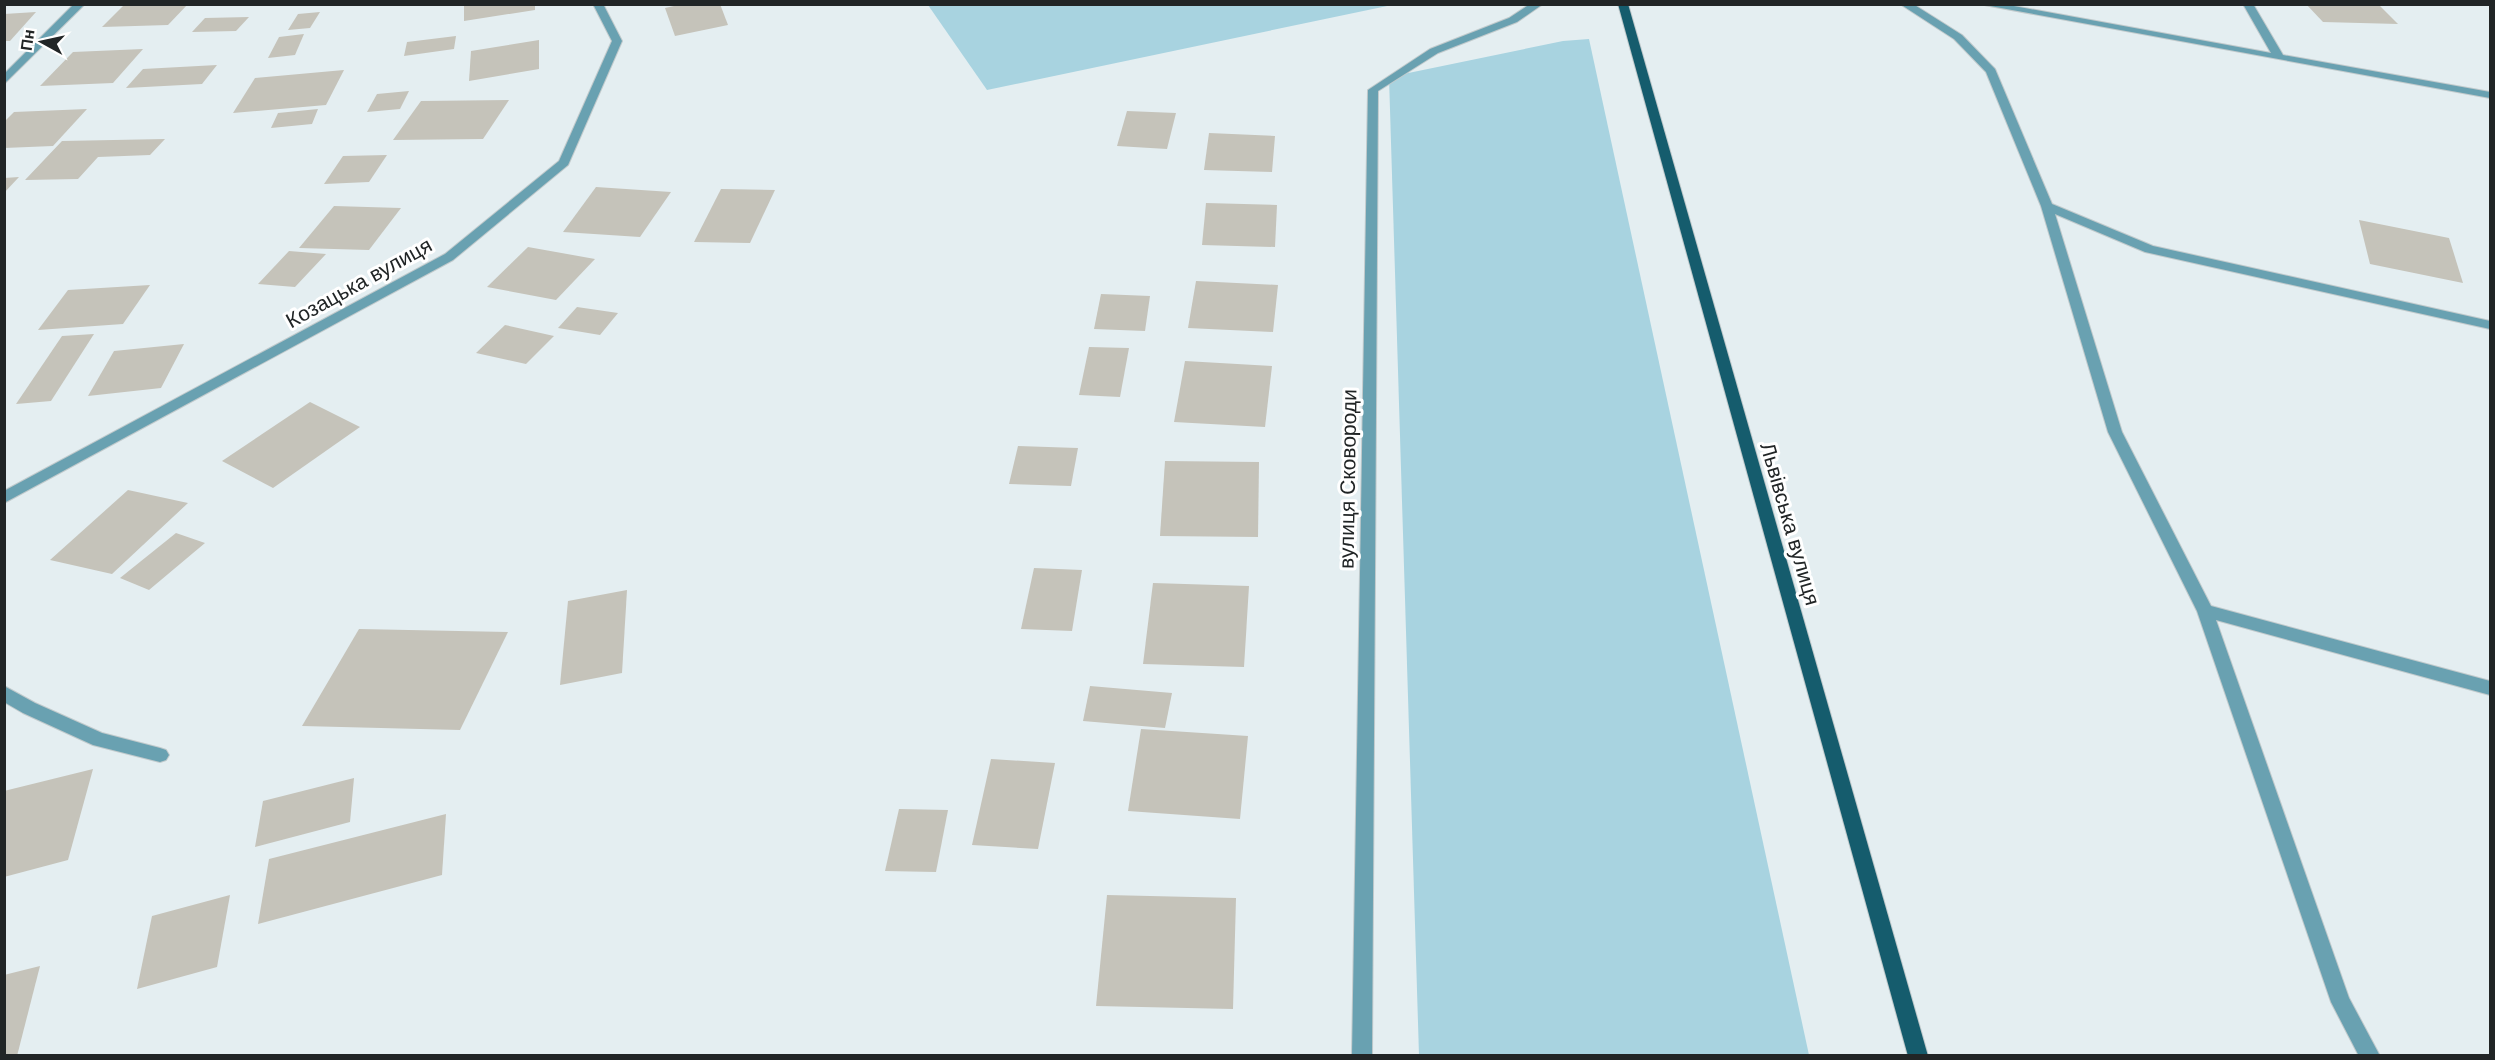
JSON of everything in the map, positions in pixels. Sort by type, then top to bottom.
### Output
[{"type":"main road","name":"Львівська вулиця","points":[[1623,4],[1918,1056]]},
{"type":"street","points":[[4,81],[80,4]]},
{"type":"street","name":"Козацька вулиця","points":[[4,498],[449,257],[564,164],[617,40],[598,4]]},
{"type":"street","name":"вулиця Сковороди","points":[[1362,1056],[1373,90],[1434,51],[1513,20],[1538,4]]},
{"type":"street","points":[[1905,4],[1958,37],[1991,71],[2048,206],[2115,432],[2205,611],[2341,1002],[2370,1056]]},
{"type":"street","points":[[1984,4],[2490,95]]},
{"type":"street","points":[[2248,4],[2279,57]]},
{"type":"street","points":[[2048,206],[2148,249],[2490,325]]},
{"type":"street","points":[[2205,611],[2490,688]]},
{"type":"street","points":[[4,693],[29,708],[99,740],[160,755]]},
{"type":"shaded area","points":[[928,5],[1392,5],[987,90]]},
{"type":"shaded area","points":[[1589,39],[1809,1055],[1419,1055],[1389,77],[1563,41]]},
{"type":"building","points":[[125,4],[188,4],[168,25],[102,27]]},
{"type":"building","points":[[464,4],[535,4],[535,10],[464,21]]},
{"type":"building","points":[[683,4],[720,4],[728,25],[675,36],[665,8]]},
{"type":"building","points":[[2306,4],[2378,4],[2398,24],[2323,22]]},
{"type":"building","points":[[36,12],[10,41],[4,41],[4,14]]},
{"type":"building","points":[[320,12],[310,28],[288,30],[298,14]]},
{"type":"building","points":[[249,17],[236,31],[192,32],[205,18]]},
{"type":"building","points":[[304,34],[295,55],[268,58],[279,37]]},
{"type":"building","points":[[456,36],[454,49],[404,56],[407,42]]},
{"type":"building","points":[[539,40],[539,69],[469,81],[471,51]]},
{"type":"building","points":[[143,49],[113,83],[40,86],[73,52]]},
{"type":"building","points":[[217,65],[202,84],[126,88],[143,69]]},
{"type":"building","points":[[344,70],[326,105],[233,113],[255,78]]},
{"type":"building","points":[[409,91],[400,109],[367,112],[377,94]]},
{"type":"building","points":[[509,100],[483,139],[393,140],[421,101]]},
{"type":"building","points":[[87,109],[53,146],[4,148],[4,122],[14,112]]},
{"type":"building","points":[[318,109],[312,124],[271,128],[278,113]]},
{"type":"building","points":[[1127,111],[1176,113],[1167,149],[1117,146]]},
{"type":"building","points":[[1209,133],[1275,136],[1272,172],[1204,170]]},
{"type":"building","points":[[165,139],[150,155],[98,157],[78,179],[25,180],[62,141]]},
{"type":"building","points":[[387,155],[369,182],[324,184],[343,156]]},
{"type":"building","points":[[19,177],[4,193],[4,178]]},
{"type":"building","points":[[596,187],[671,192],[640,237],[563,232]]},
{"type":"building","points":[[721,189],[775,190],[750,243],[694,242]]},
{"type":"building","points":[[1206,203],[1277,205],[1275,247],[1202,245]]},
{"type":"building","points":[[334,206],[401,208],[369,250],[299,248]]},
{"type":"building","points":[[2359,220],[2449,238],[2463,283],[2370,264]]},
{"type":"building","points":[[528,247],[595,259],[556,300],[487,287]]},
{"type":"building","points":[[289,251],[326,254],[295,287],[258,284]]},
{"type":"building","points":[[1196,281],[1278,285],[1273,332],[1188,328]]},
{"type":"building","points":[[150,285],[123,324],[38,330],[68,290]]},
{"type":"building","points":[[1101,294],[1150,296],[1145,331],[1094,329]]},
{"type":"building","points":[[577,307],[618,313],[600,335],[558,328]]},
{"type":"building","points":[[505,325],[554,336],[526,364],[476,353]]},
{"type":"building","points":[[94,334],[51,401],[16,404],[62,336]]},
{"type":"building","points":[[184,344],[161,388],[88,396],[114,351]]},
{"type":"building","points":[[1089,347],[1129,348],[1120,397],[1079,395]]},
{"type":"building","points":[[1185,361],[1272,366],[1265,427],[1174,422]]},
{"type":"building","points":[[310,402],[360,427],[273,488],[222,461]]},
{"type":"building","points":[[1018,446],[1078,448],[1071,486],[1009,484]]},
{"type":"building","points":[[1165,461],[1259,462],[1258,537],[1160,536]]},
{"type":"building","points":[[128,490],[188,503],[112,574],[50,560]]},
{"type":"building","points":[[176,533],[205,543],[149,590],[120,578]]},
{"type":"building","points":[[1034,568],[1082,570],[1072,631],[1021,629]]},
{"type":"building","points":[[1153,583],[1249,586],[1244,667],[1143,664]]},
{"type":"building","points":[[627,590],[622,673],[560,685],[568,601]]},
{"type":"building","points":[[359,629],[508,632],[460,730],[302,726]]},
{"type":"building","points":[[1090,686],[1172,693],[1165,728],[1083,721]]},
{"type":"building","points":[[1141,729],[1248,736],[1240,819],[1128,811]]},
{"type":"building","points":[[991,759],[1055,763],[1038,849],[972,845]]},
{"type":"building","points":[[93,769],[68,860],[4,877],[4,791]]},
{"type":"building","points":[[354,778],[350,822],[255,847],[263,801]]},
{"type":"building","points":[[899,809],[948,810],[936,872],[885,871]]},
{"type":"building","points":[[446,814],[442,875],[258,924],[269,859]]},
{"type":"building","points":[[230,895],[217,967],[137,989],[152,916]]},
{"type":"building","points":[[1107,895],[1236,898],[1233,1009],[1096,1006]]},
{"type":"building","points":[[40,966],[17,1056],[4,1056],[4,975]]}]
